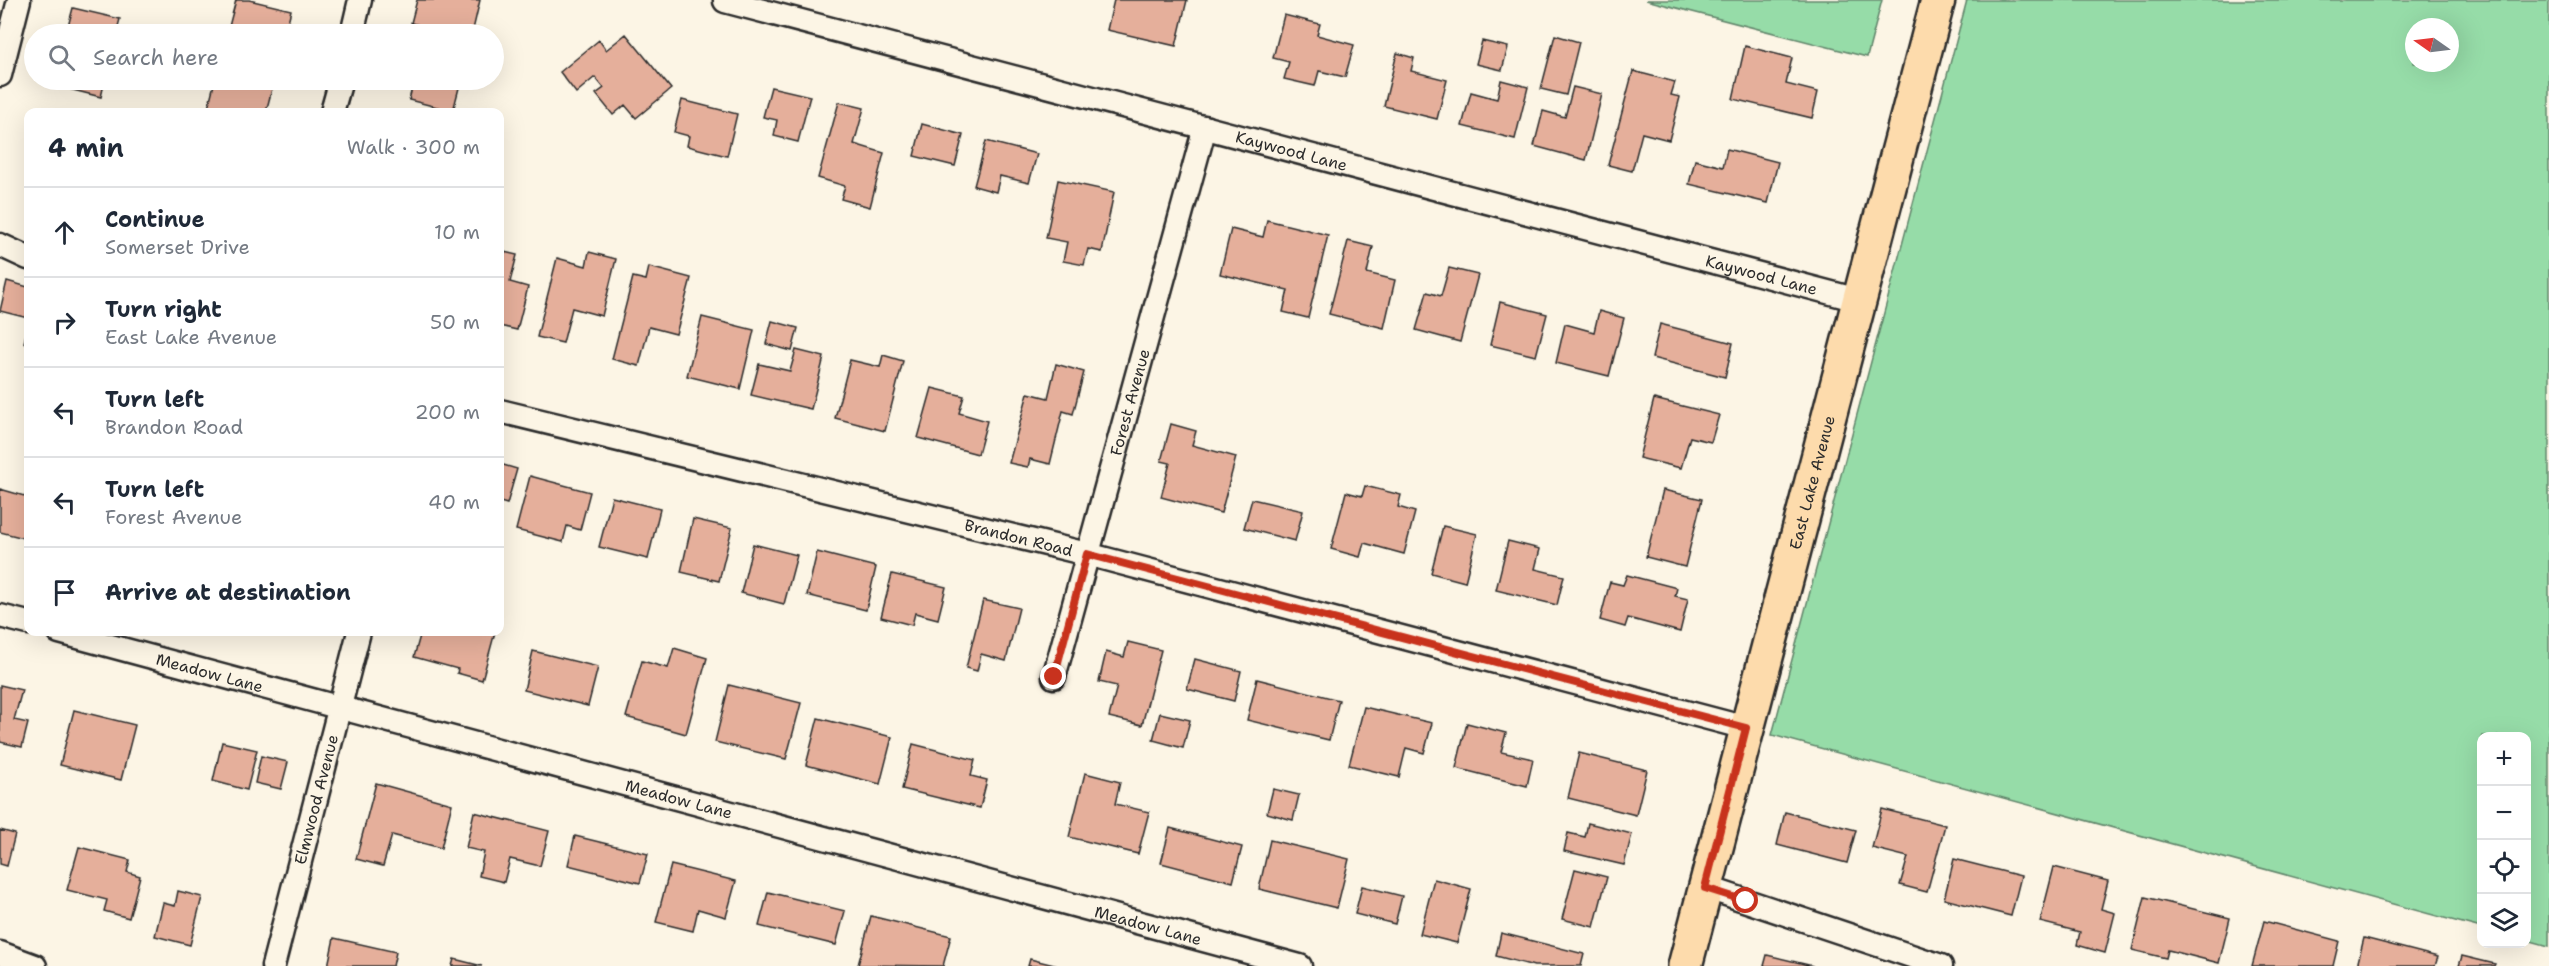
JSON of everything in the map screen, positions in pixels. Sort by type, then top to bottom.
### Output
[{"type":"main road","name":"East Lake Avenue","points":[[1685,966],[1938,0]]},
{"type":"street","points":[[0,75],[19,0]]},
{"type":"street","points":[[354,24],[360,0]]},
{"type":"street","name":"Kaywood Lane","points":[[725,1],[1858,300]]},
{"type":"street","points":[[333,108],[338,90]]},
{"type":"street","name":"Forest Avenue","points":[[1054,677],[1205,127]]},
{"type":"street","points":[[0,245],[24,256]]},
{"type":"street","name":"Brandon Road","points":[[504,412],[1087,554],[1746,728]]},
{"type":"street","points":[[0,616],[24,622]]},
{"type":"street","name":"Meadow Lane","points":[[74,636],[1299,966]]},
{"type":"street","name":"Elmwood Avenue","points":[[273,966],[358,636]]},
{"type":"street","points":[[1705,888],[1928,964]]},
{"type":"street","points":[[0,953],[35,966]]},
{"type":"green space","points":[[1646,0],[1882,0],[1867,57]]},
{"type":"green space","points":[[1967,0],[2549,0],[2549,946],[2531,941],[2531,732],[2477,732],[2477,927],[1772,735]]},
{"type":"building","points":[[236,0],[249,0],[291,10],[288,24],[230,24]]},
{"type":"building","points":[[417,0],[480,0],[474,24],[411,23]]},
{"type":"building","points":[[1114,0],[1187,0],[1176,46],[1107,30]]},
{"type":"building","points":[[73,8],[120,19],[119,24],[69,24]]},
{"type":"building","points":[[1284,15],[1320,24],[1317,35],[1354,45],[1345,77],[1319,71],[1315,86],[1284,79],[1289,62],[1273,58]]},
{"type":"building","points":[[626,34],[671,89],[636,118],[625,105],[613,115],[596,94],[604,88],[595,77],[576,93],[560,72],[599,40],[606,50]]},
{"type":"building","points":[[1555,35],[1579,42],[1566,95],[1541,89]]},
{"type":"building","points":[[1482,41],[1508,47],[1502,70],[1476,64]]},
{"type":"building","points":[[1745,46],[1792,58],[1786,84],[1818,92],[1812,118],[1733,99]]},
{"type":"building","points":[[1397,53],[1414,58],[1411,71],[1447,80],[1437,119],[1384,106]]},
{"type":"building","points":[[1633,71],[1675,82],[1671,95],[1680,97],[1669,140],[1642,133],[1632,171],[1608,165]]},
{"type":"building","points":[[1501,80],[1528,87],[1515,139],[1462,126],[1471,92],[1497,99]]},
{"type":"building","points":[[771,87],[810,96],[798,142],[774,136],[777,120],[763,117]]},
{"type":"building","points":[[1573,87],[1602,94],[1586,160],[1534,146],[1543,111],[1565,117]]},
{"type":"building","points":[[73,90],[103,90],[101,97]]},
{"type":"building","points":[[212,90],[272,90],[267,108],[208,108]]},
{"type":"building","points":[[412,90],[458,90],[454,108],[441,108],[409,100]]},
{"type":"building","points":[[682,100],[737,114],[727,156],[687,146],[689,136],[674,132]]},
{"type":"building","points":[[839,102],[864,108],[854,144],[884,153],[870,207],[841,199],[845,186],[818,178]]},
{"type":"building","points":[[922,124],[963,135],[955,166],[914,156]]},
{"type":"building","points":[[986,141],[1037,154],[1029,183],[1000,176],[996,192],[974,186]]},
{"type":"building","points":[[1727,149],[1778,162],[1768,203],[1689,184],[1695,160],[1723,167]]},
{"type":"building","points":[[1058,180],[1114,192],[1102,252],[1088,249],[1084,265],[1063,261],[1067,242],[1046,238]]},
{"type":"building","points":[[1267,220],[1328,235],[1308,318],[1283,312],[1288,290],[1220,274],[1231,229],[1263,237]]},
{"type":"building","points":[[1348,241],[1373,247],[1367,273],[1395,280],[1384,328],[1329,314]]},
{"type":"building","points":[[504,252],[517,255],[510,282],[528,287],[517,330],[504,327]]},
{"type":"building","points":[[589,252],[616,259],[602,316],[572,308],[563,343],[537,337],[557,258],[586,266]]},
{"type":"building","points":[[649,267],[691,278],[676,334],[649,327],[639,366],[612,359],[633,277],[646,280]]},
{"type":"building","points":[[1449,268],[1478,275],[1460,342],[1416,330],[1427,292],[1441,296]]},
{"type":"building","points":[[7,281],[24,286],[24,317],[0,311]]},
{"type":"building","points":[[1500,302],[1547,314],[1536,356],[1490,345]]},
{"type":"building","points":[[1599,311],[1624,318],[1609,376],[1556,363],[1565,324],[1594,332]]},
{"type":"building","points":[[702,317],[754,330],[740,389],[687,376]]},
{"type":"building","points":[[772,321],[798,328],[792,351],[766,344]]},
{"type":"building","points":[[1660,324],[1733,343],[1725,377],[1652,358]]},
{"type":"building","points":[[796,350],[824,357],[811,409],[751,395],[759,364],[790,371]]},
{"type":"building","points":[[883,355],[903,361],[885,431],[835,418],[850,360],[880,367]]},
{"type":"building","points":[[1056,364],[1084,372],[1073,414],[1063,411],[1050,464],[1030,459],[1028,467],[1009,463],[1028,393],[1048,398]]},
{"type":"building","points":[[932,388],[964,396],[959,413],[987,421],[978,454],[918,438]]},
{"type":"building","points":[[1654,399],[1719,415],[1711,442],[1690,437],[1681,468],[1639,458]]},
{"type":"building","points":[[1171,424],[1196,431],[1192,445],[1236,457],[1221,513],[1161,497],[1170,463],[1161,461]]},
{"type":"building","points":[[504,465],[517,469],[507,504],[504,503]]},
{"type":"building","points":[[530,476],[590,492],[580,530],[567,526],[563,542],[516,530]]},
{"type":"building","points":[[1365,486],[1401,495],[1398,507],[1415,512],[1404,554],[1364,543],[1360,557],[1331,549],[1346,492],[1362,496]]},
{"type":"building","points":[[0,489],[24,496],[24,538],[0,532]]},
{"type":"building","points":[[1663,490],[1702,499],[1685,567],[1646,557]]},
{"type":"building","points":[[612,497],[660,509],[648,559],[599,547]]},
{"type":"building","points":[[1252,499],[1303,511],[1295,541],[1244,528]]},
{"type":"building","points":[[693,519],[732,528],[719,581],[681,572]]},
{"type":"building","points":[[1443,526],[1477,534],[1465,582],[1431,573]]},
{"type":"building","points":[[1508,541],[1540,549],[1535,569],[1564,576],[1557,605],[1496,590]]},
{"type":"building","points":[[753,544],[797,555],[784,604],[741,593]]},
{"type":"building","points":[[817,552],[876,567],[866,610],[807,595]]},
{"type":"building","points":[[892,574],[946,587],[938,619],[915,613],[912,625],[881,617]]},
{"type":"building","points":[[1627,575],[1677,588],[1675,596],[1688,599],[1680,632],[1628,618],[1625,627],[1600,620],[1610,582],[1623,585]]},
{"type":"building","points":[[983,600],[1019,608],[1006,661],[981,654],[977,671],[966,668]]},
{"type":"building","points":[[420,636],[494,636],[482,680],[457,673],[458,669],[414,657]]},
{"type":"building","points":[[1128,642],[1161,650],[1142,725],[1109,717],[1117,686],[1099,682],[1106,652],[1124,657]]},
{"type":"building","points":[[674,648],[707,658],[686,734],[626,717],[642,661],[668,668]]},
{"type":"building","points":[[533,651],[598,667],[588,706],[524,690]]},
{"type":"building","points":[[1195,659],[1241,671],[1234,701],[1187,689]]},
{"type":"building","points":[[1257,679],[1339,700],[1329,740],[1247,720]]},
{"type":"building","points":[[0,685],[22,690],[14,720],[28,723],[22,747],[0,742]]},
{"type":"building","points":[[729,685],[801,703],[786,759],[715,742]]},
{"type":"building","points":[[1364,707],[1432,723],[1424,753],[1406,748],[1399,777],[1349,765]]},
{"type":"building","points":[[74,710],[135,725],[121,780],[60,765]]},
{"type":"building","points":[[1160,713],[1190,720],[1183,748],[1153,740]]},
{"type":"building","points":[[818,718],[892,737],[880,784],[806,765]]},
{"type":"building","points":[[1467,723],[1506,733],[1501,752],[1533,759],[1527,786],[1456,768]]},
{"type":"building","points":[[222,742],[257,750],[247,790],[213,781]]},
{"type":"building","points":[[913,744],[975,760],[971,776],[987,780],[980,808],[902,789]]},
{"type":"building","points":[[1579,753],[1647,770],[1636,815],[1568,798]]},
{"type":"building","points":[[261,756],[288,762],[281,789],[255,783]]},
{"type":"building","points":[[1085,773],[1120,782],[1115,804],[1149,812],[1138,854],[1069,837]]},
{"type":"building","points":[[376,783],[452,804],[441,848],[392,835],[383,866],[356,859]]},
{"type":"building","points":[[1273,789],[1299,795],[1293,820],[1267,813]]},
{"type":"building","points":[[1882,809],[1945,825],[1927,892],[1900,885],[1908,857],[1872,848]]},
{"type":"building","points":[[474,812],[549,831],[540,866],[510,859],[504,882],[479,876],[484,852],[466,848]]},
{"type":"building","points":[[1785,812],[1856,830],[1847,863],[1777,845]]},
{"type":"building","points":[[1588,823],[1632,834],[1624,865],[1564,851],[1568,833],[1585,837]]},
{"type":"building","points":[[1170,828],[1242,847],[1233,882],[1161,863]]},
{"type":"building","points":[[0,830],[15,834],[7,866],[0,864]]},
{"type":"building","points":[[575,836],[648,854],[640,883],[568,865]]},
{"type":"building","points":[[1270,840],[1349,859],[1337,908],[1259,889]]},
{"type":"building","points":[[79,847],[130,860],[127,872],[140,876],[129,918],[104,911],[107,900],[67,890]]},
{"type":"building","points":[[1954,859],[2021,876],[2011,916],[1944,899]]},
{"type":"building","points":[[671,865],[736,881],[726,917],[698,909],[693,931],[656,922]]},
{"type":"building","points":[[2054,867],[2108,881],[2101,909],[2115,913],[2105,953],[2077,945],[2080,932],[2040,922]]},
{"type":"building","points":[[1575,869],[1607,877],[1594,927],[1562,919]]},
{"type":"building","points":[[1434,879],[1471,889],[1457,943],[1420,934]]},
{"type":"building","points":[[1362,886],[1402,896],[1395,924],[1355,914]]},
{"type":"building","points":[[178,891],[202,897],[190,945],[155,936],[163,903],[175,906]]},
{"type":"building","points":[[768,892],[845,911],[836,945],[759,926]]},
{"type":"building","points":[[2145,897],[2230,918],[2219,963],[2168,950],[2166,958],[2132,950]]},
{"type":"building","points":[[871,916],[951,936],[943,966],[858,965]]},
{"type":"building","points":[[2264,921],[2339,941],[2333,966],[2252,966]]},
{"type":"building","points":[[1501,933],[1584,954],[1581,966],[1534,966],[1496,956]]},
{"type":"building","points":[[334,938],[396,952],[393,966],[328,966]]},
{"type":"building","points":[[2364,938],[2438,957],[2435,966],[2357,966]]},
{"type":"building","points":[[1767,955],[1813,966],[1764,966]]},
{"type":"building","points":[[2462,956],[2495,964],[2494,966],[2459,966]]},
{"type":"building","points":[[454,959],[482,966],[452,966]]},
{"type":"building","points":[[1030,959],[1058,966],[1028,966]]},
{"type":"route","points":[[1054,677],[1087,554],[1746,728],[1705,888],[1746,901]]}]
